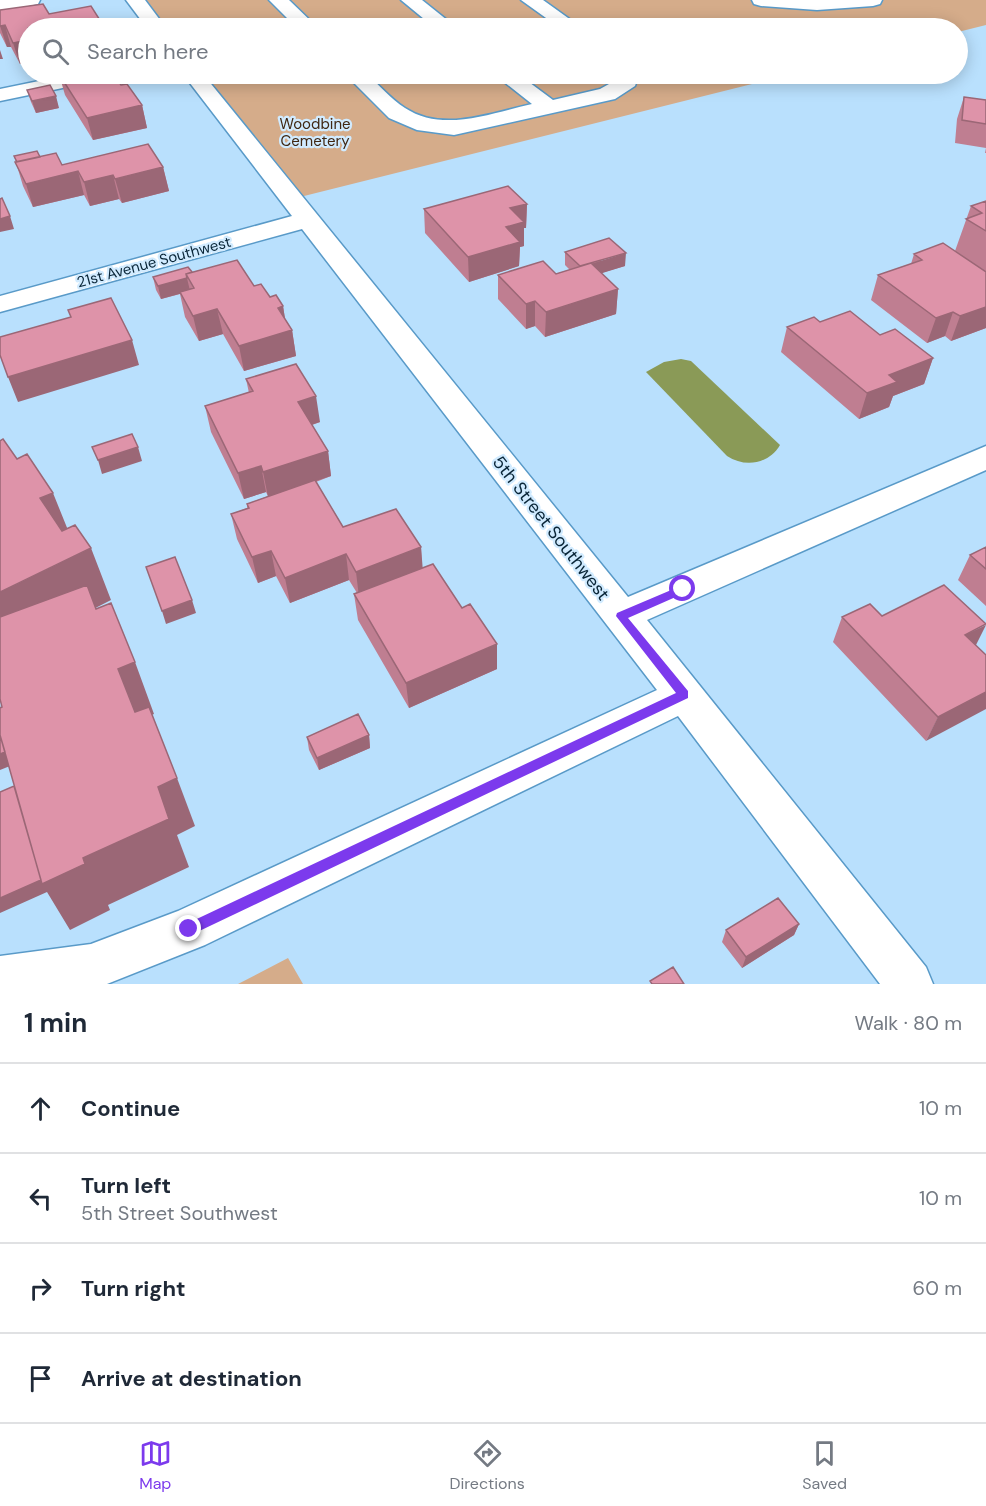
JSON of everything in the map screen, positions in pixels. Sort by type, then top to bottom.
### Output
[{"type":"street","points":[[0,6],[31,0]]},
{"type":"street","points":[[135,0],[150,18]]},
{"type":"street","points":[[278,0],[297,18]]},
{"type":"street","points":[[410,0],[434,18]]},
{"type":"street","points":[[530,0],[557,18]]},
{"type":"street","points":[[761,0],[787,4],[836,4],[873,0]]},
{"type":"street","points":[[0,94],[50,84]]},
{"type":"street","name":"5th Street Southwest","points":[[201,84],[684,695],[909,984]]},
{"type":"street","points":[[366,84],[397,113],[424,125],[454,128],[607,94],[624,84]]},
{"type":"street","points":[[519,84],[549,107]]},
{"type":"street","name":"21st Avenue Southwest","points":[[0,304],[307,220]]},
{"type":"street","points":[[621,616],[986,458]]},
{"type":"street","points":[[0,980],[92,967],[189,929],[684,695]]},
{"type":"green space","points":[[135,0],[986,0],[986,25],[968,30],[968,18],[150,18]]},
{"type":"green space","name":"Woodbine Cemetery","points":[[201,84],[752,84],[292,199]]},
{"type":"green space","points":[[288,958],[303,984],[238,984]]},
{"type":"shaded area","points":[[681,359],[691,361],[780,445],[770,456],[749,463],[727,456],[646,372],[664,362]]},
{"type":"building","points":[[43,4],[49,14],[91,6],[99,18],[18,18],[18,42],[13,43],[5,25],[0,26],[0,10]]},
{"type":"building","points":[[65,84],[127,84],[142,105],[87,118]]},
{"type":"building","points":[[50,85],[56,96],[32,101],[27,90]]},
{"type":"building","points":[[964,97],[986,100],[986,124],[962,120]]},
{"type":"building","points":[[148,144],[163,167],[115,179],[113,175],[84,182],[78,171],[26,184],[15,162],[56,153],[62,165]]},
{"type":"building","points":[[37,151],[40,157],[17,162],[14,156]]},
{"type":"building","points":[[508,186],[527,204],[510,208],[524,222],[506,227],[520,242],[468,257],[424,209]]},
{"type":"building","points":[[2,198],[10,216],[0,219],[0,199]]},
{"type":"building","points":[[986,201],[986,231],[966,219],[982,213],[971,206]]},
{"type":"building","points":[[609,238],[626,253],[580,266],[565,252]]},
{"type":"building","points":[[943,243],[986,272],[986,307],[960,316],[953,312],[936,318],[878,275],[922,260],[914,254]]},
{"type":"building","points":[[237,260],[254,286],[261,284],[270,297],[276,295],[283,306],[278,308],[292,330],[239,346],[217,309],[193,316],[180,292],[194,288],[186,274]]},
{"type":"building","points":[[543,261],[556,274],[591,263],[618,289],[546,312],[535,301],[526,304],[498,275]]},
{"type":"building","points":[[188,267],[192,272],[186,274],[187,278],[158,286],[153,277]]},
{"type":"building","points":[[111,298],[132,340],[8,377],[0,355],[0,337],[71,317],[68,310]]},
{"type":"building","points":[[850,311],[880,335],[895,329],[933,358],[889,375],[897,382],[867,393],[787,327],[814,317],[820,322]]},
{"type":"building","points":[[296,364],[316,396],[298,402],[328,451],[263,472],[261,466],[238,473],[205,406],[253,391],[246,379]]},
{"type":"building","points":[[132,434],[138,447],[98,460],[92,447]]},
{"type":"building","points":[[3,439],[17,459],[27,454],[53,493],[40,498],[62,531],[75,525],[91,548],[0,592],[0,441]]},
{"type":"building","points":[[315,480],[343,527],[396,509],[421,547],[356,572],[346,554],[285,578],[271,551],[252,557],[231,514],[249,508],[247,504]]},
{"type":"building","points":[[986,547],[986,569],[970,555]]},
{"type":"building","points":[[175,557],[192,600],[162,611],[146,567]]},
{"type":"building","points":[[433,564],[462,608],[470,604],[497,644],[406,683],[354,594]]},
{"type":"building","points":[[87,585],[96,609],[111,603],[135,662],[118,669],[135,712],[149,707],[177,778],[158,787],[169,819],[83,858],[85,864],[42,884],[0,735],[0,708],[2,707],[0,699],[0,617]]},
{"type":"building","points":[[944,585],[986,624],[965,635],[986,655],[986,692],[938,717],[842,617],[870,604],[882,616]]},
{"type":"building","points":[[358,714],[369,735],[317,758],[307,737]]},
{"type":"building","points":[[0,735],[5,752],[0,754]]},
{"type":"building","points":[[14,786],[41,880],[0,898],[0,792]]},
{"type":"building","points":[[778,898],[799,924],[746,957],[726,930]]},
{"type":"building","points":[[673,967],[684,984],[652,984],[650,981]]},
{"type":"route","points":[[189,929],[684,695],[621,616],[683,589]]}]
